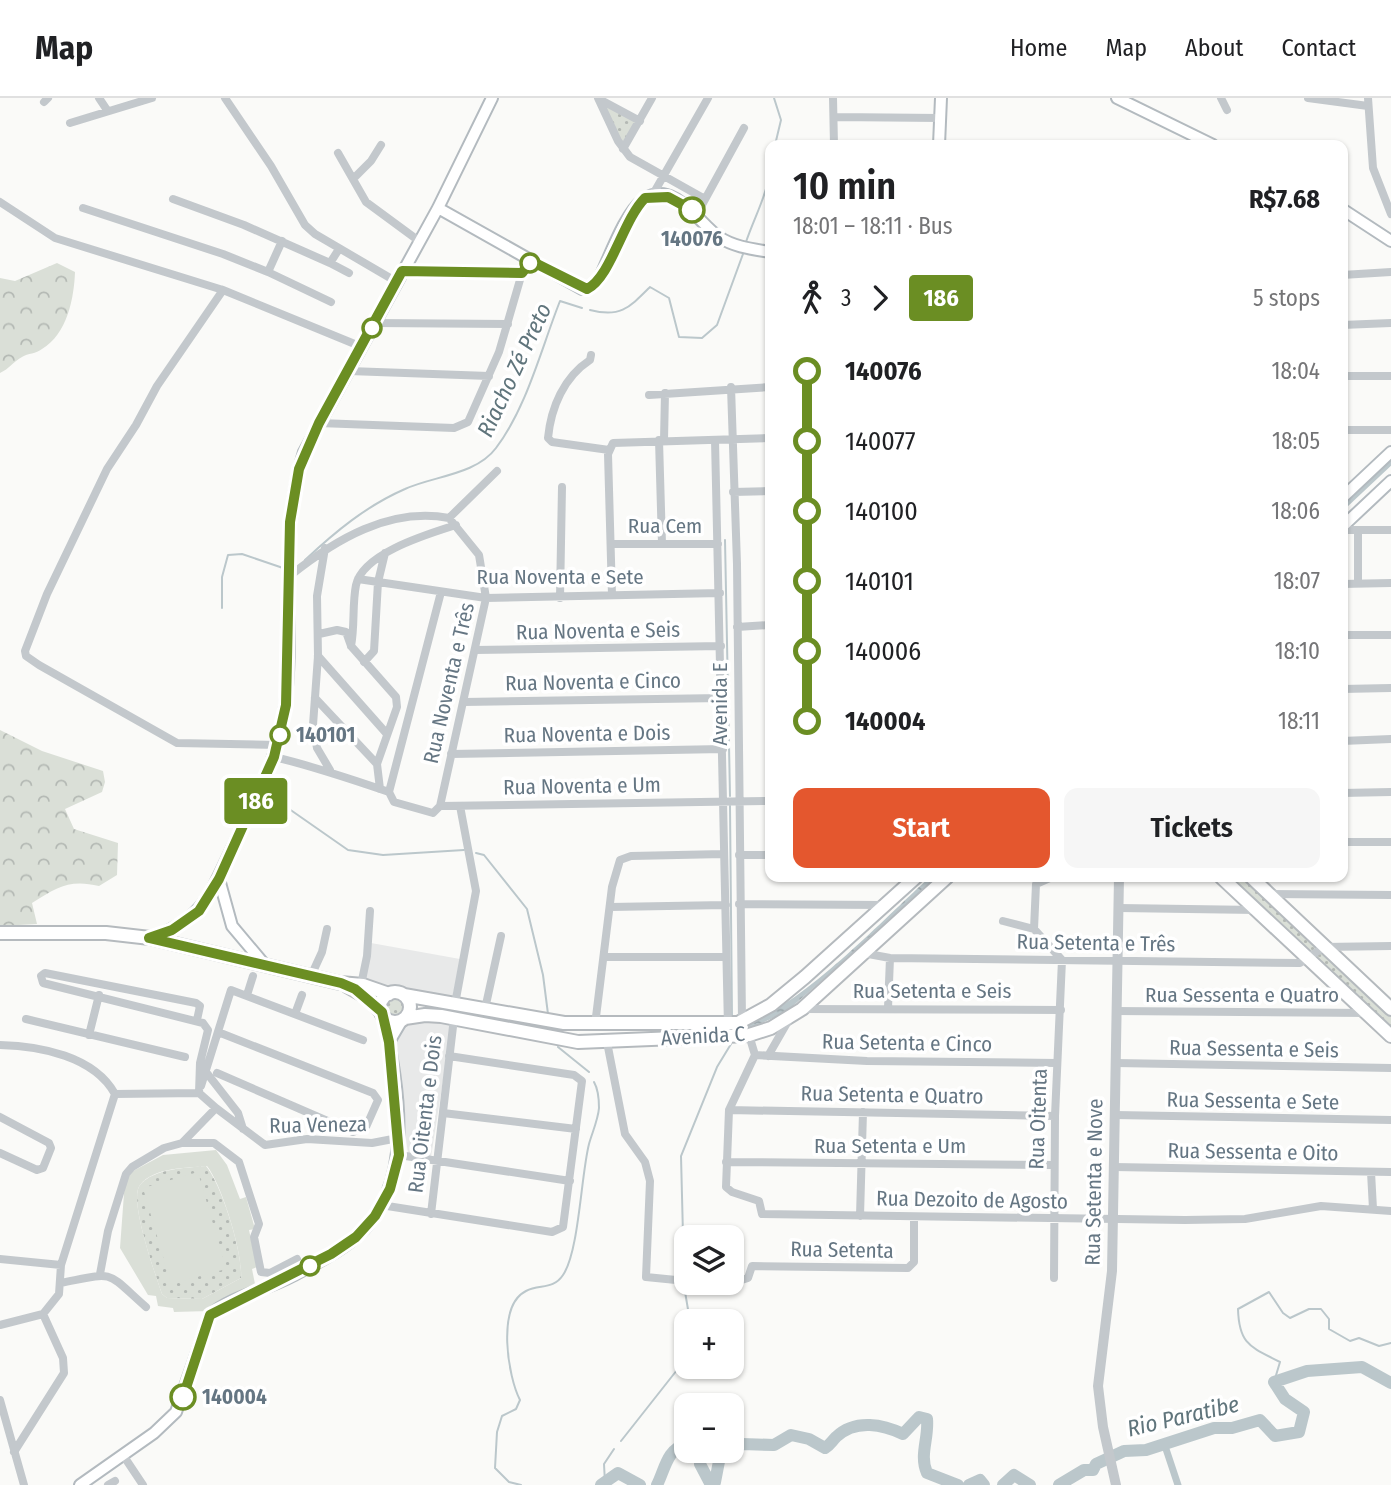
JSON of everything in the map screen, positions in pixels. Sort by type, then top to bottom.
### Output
[{"type":"main road","points":[[149,938],[172,930],[191,919],[219,879],[274,757],[286,705],[294,487],[304,452],[438,208],[492,98]]},
{"type":"main road","points":[[939,140],[941,98]]},
{"type":"main road","points":[[1117,98],[1203,140]]},
{"type":"main road","points":[[438,208],[582,289],[592,286],[633,212],[649,197],[662,196],[686,204],[707,228],[720,238],[738,246],[765,251]]},
{"type":"main road","points":[[1348,213],[1387,238],[1391,252]]},
{"type":"main road","points":[[1348,492],[1391,452]]},
{"type":"main road","points":[[1348,522],[1391,481]]},
{"type":"main road","points":[[219,879],[232,926],[264,964]]},
{"type":"main road","name":"Avenida C","points":[[403,1019],[431,1016],[454,1018],[559,1041],[607,1042],[728,1030],[771,1004],[799,982],[910,882]]},
{"type":"main road","name":"Avenida C","points":[[404,995],[564,1023],[728,1030],[749,1035],[797,1013],[941,882]]},
{"type":"main road","points":[[1226,882],[1391,1035]]},
{"type":"main road","points":[[1256,882],[1324,947],[1385,997],[1391,1009]]},
{"type":"main road","points":[[0,933],[106,933],[149,938],[341,983],[361,985],[389,994],[404,995],[410,1008],[389,1042]]},
{"type":"main road","points":[[341,983],[370,999],[392,1022],[403,1019]]},
{"type":"main road","points":[[80,1485],[154,1433],[176,1412],[188,1384],[207,1321],[223,1306],[281,1282],[356,1237],[382,1205],[390,1189],[399,1155],[398,1105],[381,1004],[389,994]]},
{"type":"main road","points":[[625,1025],[625,1040]]},
{"type":"street","points":[[99,98],[107,110]]},
{"type":"street","points":[[70,123],[152,98]]},
{"type":"street","points":[[225,98],[266,157],[305,225],[339,249],[397,282]]},
{"type":"street","points":[[598,98],[640,121]]},
{"type":"street","points":[[598,98],[629,157],[705,199]]},
{"type":"street","points":[[624,149],[652,98]]},
{"type":"street","points":[[649,197],[708,98]]},
{"type":"street","points":[[833,98],[834,140]]},
{"type":"street","points":[[1221,98],[1227,110]]},
{"type":"street","points":[[1308,98],[1368,102],[1373,168],[1391,214]]},
{"type":"street","points":[[834,117],[940,118]]},
{"type":"street","points":[[697,214],[744,128]]},
{"type":"street","points":[[353,180],[371,161],[381,145]]},
{"type":"street","points":[[338,153],[366,202],[419,241]]},
{"type":"street","points":[[173,199],[282,241],[349,273]]},
{"type":"street","points":[[0,202],[55,238],[223,290],[362,347]]},
{"type":"street","points":[[83,208],[223,254],[331,302]]},
{"type":"street","points":[[268,272],[282,241]]},
{"type":"street","points":[[330,263],[339,249]]},
{"type":"street","points":[[319,423],[454,428],[468,422],[474,413],[508,324],[522,273],[531,261]]},
{"type":"street","points":[[402,271],[522,273]]},
{"type":"street","points":[[1348,275],[1391,272]]},
{"type":"street","points":[[223,290],[157,386],[136,425],[107,469],[47,594],[26,648],[26,656],[177,743],[278,745]]},
{"type":"street","points":[[375,323],[508,324]]},
{"type":"street","points":[[1348,325],[1391,323]]},
{"type":"street","points":[[591,355],[590,360],[577,367],[563,388],[548,438],[552,442],[609,450]]},
{"type":"street","points":[[349,371],[489,376]]},
{"type":"street","points":[[1348,376],[1391,376]]},
{"type":"street","points":[[649,395],[732,387],[765,387]]},
{"type":"street","name":"Avenida E","points":[[732,387],[742,1021]]},
{"type":"street","points":[[662,544],[665,393]]},
{"type":"street","points":[[1348,430],[1391,430]]},
{"type":"street","points":[[612,595],[609,450],[613,443],[765,438]]},
{"type":"street","name":"Avenida E","points":[[715,440],[728,1030]]},
{"type":"street","points":[[291,575],[325,548],[354,533],[387,523],[426,516],[449,518],[497,471]]},
{"type":"street","points":[[560,598],[562,487]]},
{"type":"street","points":[[733,492],[765,491]]},
{"type":"street","name":"Rua Noventa e Três","points":[[440,806],[486,598],[479,555],[449,518]]},
{"type":"street","points":[[351,646],[358,579],[370,563],[418,536],[456,525]]},
{"type":"street","points":[[1348,529],[1391,530]]},
{"type":"street","points":[[1358,531],[1358,583]]},
{"type":"street","name":"Rua Cem","points":[[611,544],[718,544]]},
{"type":"street","points":[[325,548],[317,596],[319,634],[315,741],[330,770]]},
{"type":"street","points":[[364,662],[374,652],[378,582],[385,554]]},
{"type":"street","name":"Rua Noventa e Sete","points":[[358,579],[486,598],[720,593]]},
{"type":"street","points":[[1348,583],[1391,583]]},
{"type":"street","points":[[385,790],[441,592]]},
{"type":"street","points":[[737,627],[765,625]]},
{"type":"street","points":[[319,634],[337,630],[346,632],[351,646],[397,700],[377,764]]},
{"type":"street","points":[[1348,635],[1391,635]]},
{"type":"street","name":"Rua Noventa e Seis","points":[[475,650],[721,646]]},
{"type":"street","points":[[318,656],[387,734]]},
{"type":"street","points":[[1348,688],[1391,688]]},
{"type":"street","points":[[315,698],[377,764],[385,790],[394,802],[433,813],[440,806]]},
{"type":"street","name":"Rua Noventa e Cinco","points":[[464,702],[722,698]]},
{"type":"street","points":[[1348,741],[1391,739]]},
{"type":"street","name":"Rua Noventa e Dois","points":[[451,754],[723,749]]},
{"type":"street","points":[[274,757],[330,770],[357,783],[385,790]]},
{"type":"street","points":[[1348,793],[1391,792]]},
{"type":"street","name":"Rua Noventa e Um","points":[[440,806],[765,801]]},
{"type":"street","points":[[455,1004],[476,891],[460,806]]},
{"type":"street","points":[[1348,842],[1391,842]]},
{"type":"street","points":[[595,1025],[610,907],[620,860],[631,856],[724,854]]},
{"type":"street","points":[[739,855],[765,855]]},
{"type":"street","points":[[1034,929],[1036,884],[1041,882]]},
{"type":"street","name":"Rua Setenta e Nove","points":[[1116,1485],[1098,1386],[1112,1271],[1119,882]]},
{"type":"street","points":[[1269,894],[1391,895]]},
{"type":"street","points":[[739,904],[884,905]]},
{"type":"street","points":[[610,907],[726,905]]},
{"type":"street","points":[[1119,908],[1257,910]]},
{"type":"street","points":[[361,985],[367,956],[370,911]]},
{"type":"street","points":[[1003,921],[1034,929],[1062,960]]},
{"type":"street","points":[[311,976],[322,952],[327,929]]},
{"type":"street","points":[[485,1009],[501,936]]},
{"type":"street","points":[[1309,958],[1324,947],[1391,946]]},
{"type":"street","name":"Rua Setenta e Três","points":[[863,953],[890,958],[1062,960],[1300,962],[1309,958]]},
{"type":"street","points":[[604,957],[726,957]]},
{"type":"street","points":[[888,1007],[890,958]]},
{"type":"street","name":"Rua Oitenta","points":[[1054,1278],[1055,1116],[1062,960]]},
{"type":"street","points":[[197,1020],[200,1006],[196,1003],[103,982],[45,973],[41,975],[43,982],[197,1020],[208,1030],[198,1073],[199,1093]]},
{"type":"street","points":[[247,995],[253,976]]},
{"type":"street","points":[[199,1093],[232,990],[363,1040]]},
{"type":"street","points":[[89,1035],[99,995]]},
{"type":"street","points":[[295,1014],[302,995]]},
{"type":"street","name":"Rua Setenta e Seis","points":[[797,1013],[888,1007],[1061,1010]]},
{"type":"street","name":"Rua Sessenta e Quatro","points":[[1116,1011],[1368,1013]]},
{"type":"street","points":[[768,1056],[797,1013]]},
{"type":"street","name":"Rua Oitenta e Dois","points":[[430,1214],[454,1018]]},
{"type":"street","points":[[26,1019],[185,1058]]},
{"type":"street","points":[[217,1073],[358,1133],[366,1127],[378,1100],[373,1093],[218,1032]]},
{"type":"street","points":[[726,1163],[729,1110],[755,1055],[749,1035]]},
{"type":"street","points":[[607,1042],[625,1135],[645,1162],[650,1181],[646,1277],[674,1280]]},
{"type":"street","points":[[0,1045],[32,1049],[83,1063],[109,1084],[115,1094],[61,1265],[59,1294],[43,1314],[0,1325]]},
{"type":"street","name":"Rua Setenta e Cinco","points":[[755,1055],[867,1061],[1057,1063]]},
{"type":"street","points":[[382,1205],[557,1232],[563,1227],[582,1081],[574,1075],[449,1056]]},
{"type":"street","name":"Rua Sessenta e Seis","points":[[1116,1063],[1391,1068]]},
{"type":"street","points":[[206,1072],[237,1112],[243,1129]]},
{"type":"street","points":[[115,1094],[199,1093]]},
{"type":"street","name":"Rua Veneza","points":[[199,1093],[265,1145],[307,1139],[372,1143],[398,1138]]},
{"type":"street","points":[[182,1143],[216,1108]]},
{"type":"street","name":"Rua Setenta e Quatro","points":[[729,1110],[1055,1116]]},
{"type":"street","points":[[860,1216],[863,1112]]},
{"type":"street","points":[[443,1113],[576,1129]]},
{"type":"street","name":"Rua Sessenta e Sete","points":[[1115,1115],[1391,1120]]},
{"type":"street","points":[[0,1116],[51,1146],[43,1168],[37,1170],[0,1153]]},
{"type":"street","points":[[100,1274],[108,1231],[126,1174],[132,1167],[164,1148],[182,1143],[214,1143],[239,1162],[257,1214],[259,1224],[254,1237],[261,1272],[274,1271],[297,1259]]},
{"type":"street","points":[[399,1155],[570,1181]]},
{"type":"street","name":"Rua Setenta e Um","points":[[726,1163],[861,1162],[1054,1166]]},
{"type":"street","name":"Rua Dezoito de Agosto","points":[[726,1163],[727,1189],[760,1201],[761,1213],[1114,1220],[1245,1219],[1321,1206],[1391,1211]]},
{"type":"street","name":"Rua Sessenta e Oito","points":[[1114,1167],[1391,1172]]},
{"type":"street","points":[[1371,1172],[1373,1209]]},
{"type":"street","name":"Rua Setenta","points":[[744,1279],[748,1278],[752,1266],[912,1266],[914,1217]]},
{"type":"street","points":[[0,1259],[61,1265]]},
{"type":"street","points":[[274,1271],[281,1282]]},
{"type":"street","points":[[61,1283],[100,1274],[122,1282],[146,1307]]},
{"type":"street","points":[[14,1452],[64,1373],[63,1358],[43,1314]]},
{"type":"street","points":[[0,1400],[24,1485]]},
{"type":"street","points":[[123,1455],[143,1485]]},
{"type":"shaded area","points":[[371,943],[460,959],[452,1000],[365,981]]},
{"type":"shaded area","points":[[414,1018],[452,1023],[431,1157],[408,1153],[392,1048],[401,1027]]},
{"type":"green space","points":[[604,104],[636,121],[622,143]]},
{"type":"green space","points":[[57,263],[75,272],[71,304],[63,325],[51,342],[42,349],[22,357],[0,373],[0,278],[15,281]]},
{"type":"green space","points":[[0,730],[42,751],[103,771],[105,782],[102,792],[65,809],[74,829],[118,843],[117,875],[99,886],[72,884],[41,897],[32,903],[37,924],[0,926]]},
{"type":"green space","points":[[1231,882],[1252,882],[1391,1013],[1391,1033]]},
{"type":"green space","points":[[396,997],[404,1000],[407,1008],[404,1016],[396,1019],[388,1016],[385,1008],[388,1000]]},
{"type":"green space","points":[[216,1150],[227,1165],[240,1199],[246,1197],[255,1229],[249,1230],[257,1267],[252,1269],[255,1284],[209,1311],[174,1312],[173,1308],[158,1306],[156,1296],[148,1295],[120,1248],[125,1180],[133,1171],[163,1155]],"holes":[[[207,1166],[213,1175],[235,1237],[241,1278],[202,1299],[167,1298],[162,1294],[149,1255],[140,1221],[137,1193],[146,1179],[162,1172]]]},
{"type":"green space","points":[[206,1166],[230,1220],[239,1253],[241,1278],[202,1299],[167,1298],[162,1294],[144,1238],[137,1193],[140,1185],[154,1175]]},
{"type":"green space","points":[[198,1172],[226,1269],[171,1284],[143,1188]]},
{"type":"water","points":[[925,882],[934,882],[786,1012],[751,1028],[735,1031],[735,1027],[758,1019],[784,1004],[863,940]]},
{"type":"waterway","name":"Riacho Zé Preto","points":[[774,98],[781,120],[776,140]]},
{"type":"waterway","name":"Riacho Zé Preto","points":[[746,242],[765,192]]},
{"type":"waterway","name":"Riacho Zé Preto","points":[[590,310],[617,312],[630,306],[650,287],[669,298],[679,337],[702,338],[717,325],[743,254]]},
{"type":"waterway","name":"Riacho Zé Preto","points":[[305,560],[377,503],[416,485],[466,469],[487,457],[507,432],[516,414],[533,377],[560,301],[582,308]]},
{"type":"waterway","points":[[1348,501],[1391,461]]},
{"type":"waterway","points":[[725,540],[730,796]]},
{"type":"waterway","name":"Riacho Zé Preto","points":[[222,608],[222,577],[228,555],[242,554],[283,568]]},
{"type":"waterway","points":[[272,797],[348,850],[383,855],[464,850]]},
{"type":"waterway","points":[[730,806],[732,1019]]},
{"type":"waterway","points":[[476,853],[484,855],[527,909],[543,975],[548,1014]]},
{"type":"waterway","points":[[683,1225],[681,1156],[717,1067],[731,1044]]},
{"type":"waterway","points":[[558,1047],[589,1072]]},
{"type":"waterway","points":[[521,1485],[509,1482],[495,1468],[497,1432],[502,1416],[516,1409],[520,1400],[509,1359],[508,1326],[517,1299],[526,1291],[555,1283],[568,1264],[576,1232],[586,1158],[598,1113],[598,1095],[594,1082]]},
{"type":"waterway","points":[[1274,1382],[1280,1362],[1254,1348],[1244,1338],[1238,1309],[1269,1292],[1283,1313],[1290,1318],[1309,1309],[1321,1309],[1329,1319],[1329,1329],[1350,1341],[1359,1338],[1379,1346],[1391,1343]]},
{"type":"waterway","points":[[686,1295],[688,1309]]},
{"type":"waterway","name":"Rio Paratibe","points":[[1059,1485],[1084,1470],[1093,1470],[1096,1464],[1124,1451],[1146,1450],[1214,1428],[1232,1428],[1260,1420],[1275,1436],[1299,1432],[1304,1412],[1285,1399],[1274,1382],[1307,1371],[1362,1367],[1391,1383]]},
{"type":"waterway","points":[[621,1441],[674,1374]]},
{"type":"waterway","name":"Rio Paratibe","points":[[744,1444],[774,1445],[791,1435],[809,1439],[825,1448],[852,1427],[879,1426],[903,1434],[919,1417],[927,1419],[924,1453],[927,1473],[958,1485]]},
{"type":"waterway","points":[[1164,1443],[1178,1485]]},
{"type":"waterway","points":[[605,1483],[604,1464],[614,1449]]},
{"type":"waterway","name":"Rio Paratibe","points":[[657,1485],[674,1451]]},
{"type":"waterway","name":"Rio Paratibe","points":[[700,1463],[710,1483],[715,1482],[719,1463]]},
{"type":"waterway","name":"Rio Paratibe","points":[[601,1485],[618,1473],[640,1485]]},
{"type":"waterway","name":"Rio Paratibe","points":[[1003,1485],[1014,1475],[1030,1485]]},
{"type":"waterway","name":"Rio Paratibe","points":[[969,1485],[980,1480],[984,1485]]},
{"type":"bus line","name":"186","points":[[183,1397],[210,1315],[223,1306],[292,1276],[356,1237],[375,1216],[390,1189],[399,1155],[389,1042],[384,1017],[370,999],[341,983],[149,938],[172,930],[199,911],[219,879],[258,796],[278,745],[286,705],[291,575],[290,522],[294,487],[304,452],[402,271],[522,273],[531,261],[582,289],[587,289],[599,279],[626,224],[645,198],[668,197],[686,204],[692,210]]},
{"type":"place","name":"140076","points":[[692,210]]},
{"type":"place","name":"140101","points":[[280,735]]},
{"type":"place","name":"140004","points":[[183,1397]]}]
